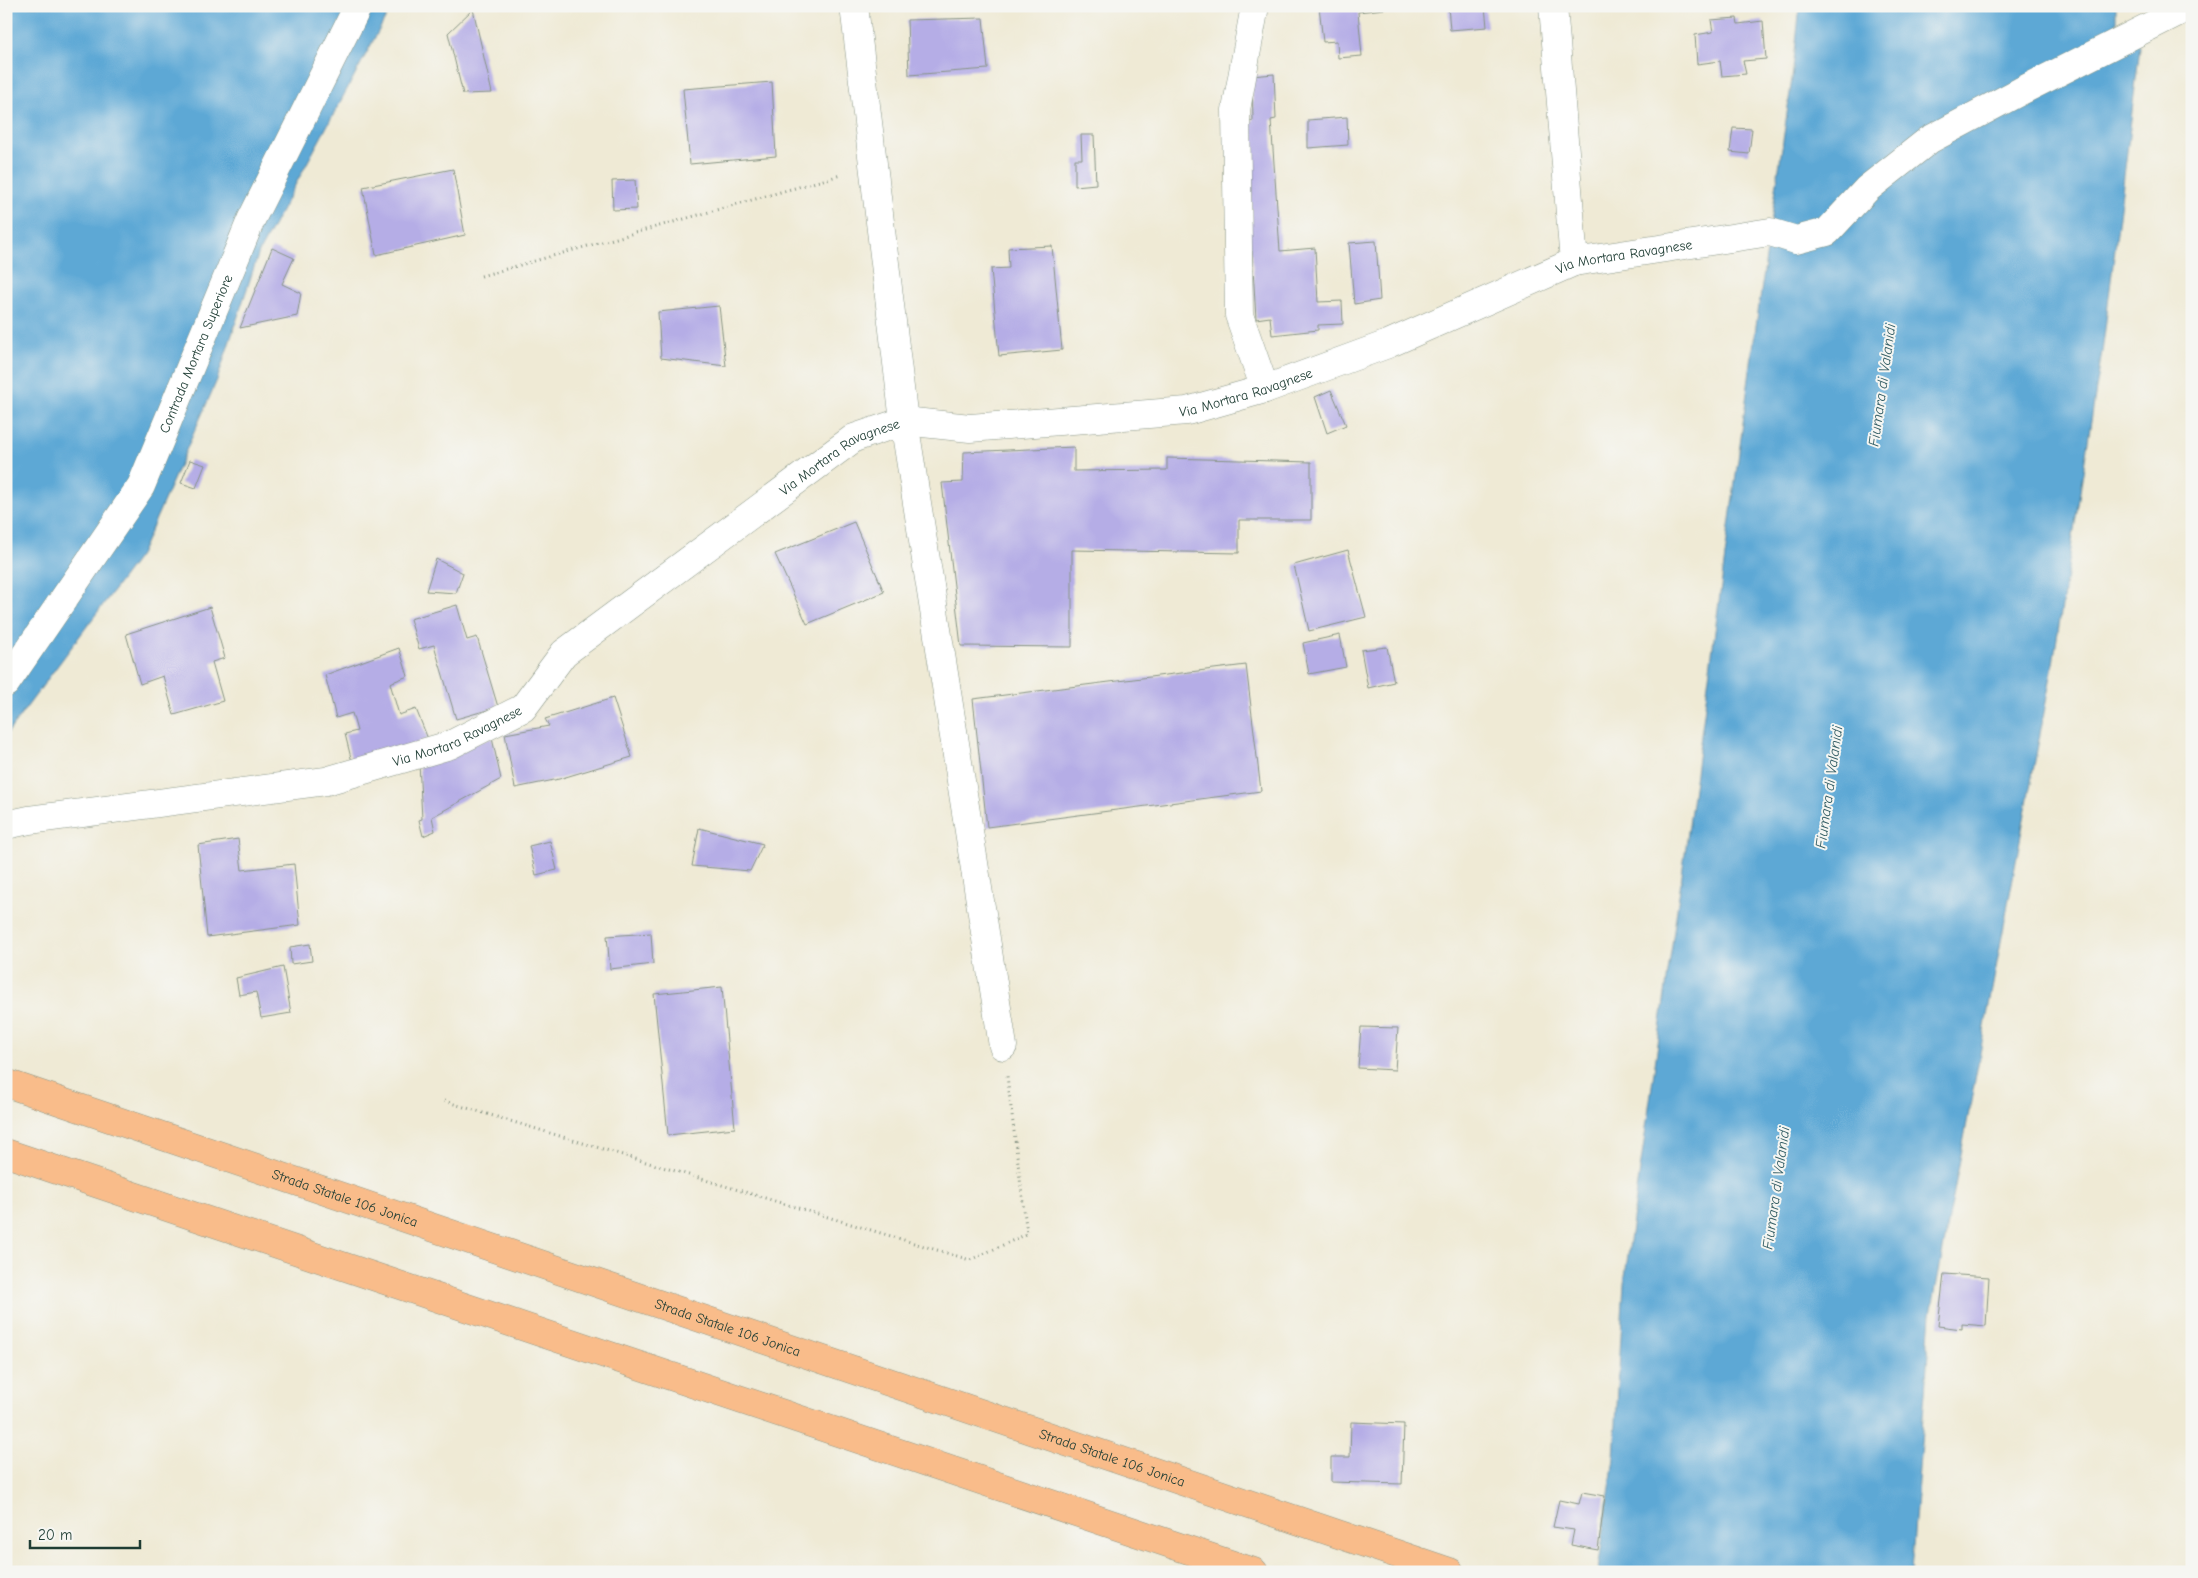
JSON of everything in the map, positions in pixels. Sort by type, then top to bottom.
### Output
[{"type":"highway","name":"Strada Statale 106 Jonica","points":[[6,1083],[1450,1572]]},
{"type":"highway","points":[[6,1153],[1254,1572]]},
{"type":"street","name":"Contrada Mortara Superiore","points":[[6,683],[141,486],[251,220],[358,6]]},
{"type":"street","points":[[854,6],[904,421],[1004,1046]]},
{"type":"street","points":[[1255,6],[1236,110],[1238,315],[1265,390]]},
{"type":"street","points":[[1553,6],[1574,262]]},
{"type":"street","name":"Via Mortara Ravagnese","points":[[6,825],[326,781],[450,745],[523,708],[564,653],[854,438],[904,421],[970,428],[1187,411],[1265,390],[1388,344],[1574,262],[1770,232],[1796,240],[1827,232],[1867,189],[1930,140],[2190,6]]},
{"type":"path","points":[[481,276],[873,166]]},
{"type":"path","points":[[444,1102],[970,1260],[1028,1234],[1004,1046]]},
{"type":"water","points":[[6,6],[392,6],[259,252],[217,380],[140,555],[6,735]]},
{"type":"water","name":"Fiumara di Valanidi","points":[[1800,6],[2116,6],[2116,29],[2135,34],[2140,47],[2103,345],[2052,670],[1931,1314],[1911,1572],[1598,1572],[1614,1458],[1624,1283],[1689,825],[1756,326],[1792,79]]},
{"type":"building","points":[[1319,6],[1384,6],[1384,9],[1358,12],[1362,56],[1338,58],[1337,41],[1323,42]]},
{"type":"building","points":[[1448,6],[1485,6],[1487,27],[1450,30]]},
{"type":"building","points":[[473,9],[492,93],[463,94],[448,33]]},
{"type":"building","points":[[983,18],[988,69],[909,75],[907,20]]},
{"type":"building","points":[[1737,18],[1738,24],[1763,21],[1766,59],[1743,61],[1746,74],[1722,76],[1720,61],[1697,64],[1695,35],[1713,32],[1711,20]]},
{"type":"building","points":[[1274,74],[1276,119],[1271,120],[1280,251],[1315,248],[1318,302],[1342,301],[1343,324],[1318,325],[1318,330],[1272,335],[1270,317],[1256,319],[1252,251],[1243,253],[1246,122],[1253,121],[1252,76]]},
{"type":"building","points":[[772,82],[776,156],[690,164],[683,89]]},
{"type":"building","points":[[1347,117],[1348,145],[1308,148],[1308,120]]},
{"type":"building","points":[[1733,128],[1752,129],[1749,154],[1730,152]]},
{"type":"building","points":[[1081,135],[1094,135],[1096,184],[1075,186],[1075,159],[1082,159]]},
{"type":"building","points":[[453,169],[465,235],[376,255],[363,187]]},
{"type":"building","points":[[635,180],[637,209],[613,210],[612,181]]},
{"type":"building","points":[[1376,241],[1380,300],[1354,304],[1349,243]]},
{"type":"building","points":[[1052,246],[1062,350],[999,356],[991,269],[1009,268],[1008,248]]},
{"type":"building","points":[[272,248],[294,258],[282,284],[301,293],[297,316],[240,328]]},
{"type":"building","points":[[719,306],[726,366],[661,358],[658,312]]},
{"type":"building","points":[[1331,390],[1346,425],[1327,433],[1315,397]]},
{"type":"building","points":[[1074,447],[1074,471],[1167,470],[1167,458],[1311,462],[1311,520],[1239,520],[1239,553],[1072,550],[1072,647],[961,646],[942,483],[963,482],[964,452]]},
{"type":"building","points":[[190,460],[205,465],[196,488],[181,483]]},
{"type":"building","points":[[854,522],[884,592],[807,624],[775,554]]},
{"type":"building","points":[[1348,550],[1366,617],[1309,631],[1294,565]]},
{"type":"building","points":[[436,559],[463,573],[456,593],[426,591]]},
{"type":"building","points":[[457,605],[467,640],[477,637],[498,707],[456,719],[434,645],[419,649],[410,619]]},
{"type":"building","points":[[210,607],[225,658],[212,662],[223,701],[174,715],[163,676],[140,684],[126,634]]},
{"type":"building","points":[[1340,635],[1346,667],[1309,674],[1303,643]]},
{"type":"building","points":[[1387,647],[1394,682],[1368,688],[1361,650]]},
{"type":"building","points":[[399,648],[408,676],[390,683],[399,715],[416,709],[428,739],[353,766],[345,734],[357,731],[352,713],[336,718],[325,675]]},
{"type":"building","points":[[1246,665],[1261,791],[987,827],[973,699]]},
{"type":"building","points":[[613,698],[632,757],[559,779],[515,788],[505,734],[549,726],[545,719]]},
{"type":"building","points":[[492,738],[501,779],[432,817],[435,831],[423,836],[419,820],[422,819],[419,763]]},
{"type":"building","points":[[699,828],[763,844],[750,871],[692,866]]},
{"type":"building","points":[[238,839],[242,870],[294,864],[300,925],[207,937],[198,845]]},
{"type":"building","points":[[550,841],[557,870],[536,875],[529,846]]},
{"type":"building","points":[[651,933],[653,964],[610,969],[607,936]]},
{"type":"building","points":[[310,944],[312,961],[291,964],[290,947]]},
{"type":"building","points":[[283,967],[291,1013],[261,1018],[256,992],[239,995],[236,978]]},
{"type":"building","points":[[722,987],[735,1128],[668,1135],[654,994]]},
{"type":"building","points":[[1361,1027],[1398,1028],[1395,1070],[1358,1068]]},
{"type":"building","points":[[1944,1274],[1989,1277],[1986,1326],[1962,1324],[1962,1329],[1938,1326]]},
{"type":"building","points":[[1351,1422],[1404,1424],[1402,1484],[1331,1482],[1331,1457],[1350,1457]]},
{"type":"building","points":[[1582,1492],[1605,1496],[1598,1550],[1571,1545],[1574,1530],[1553,1527],[1559,1500],[1579,1504]]}]
